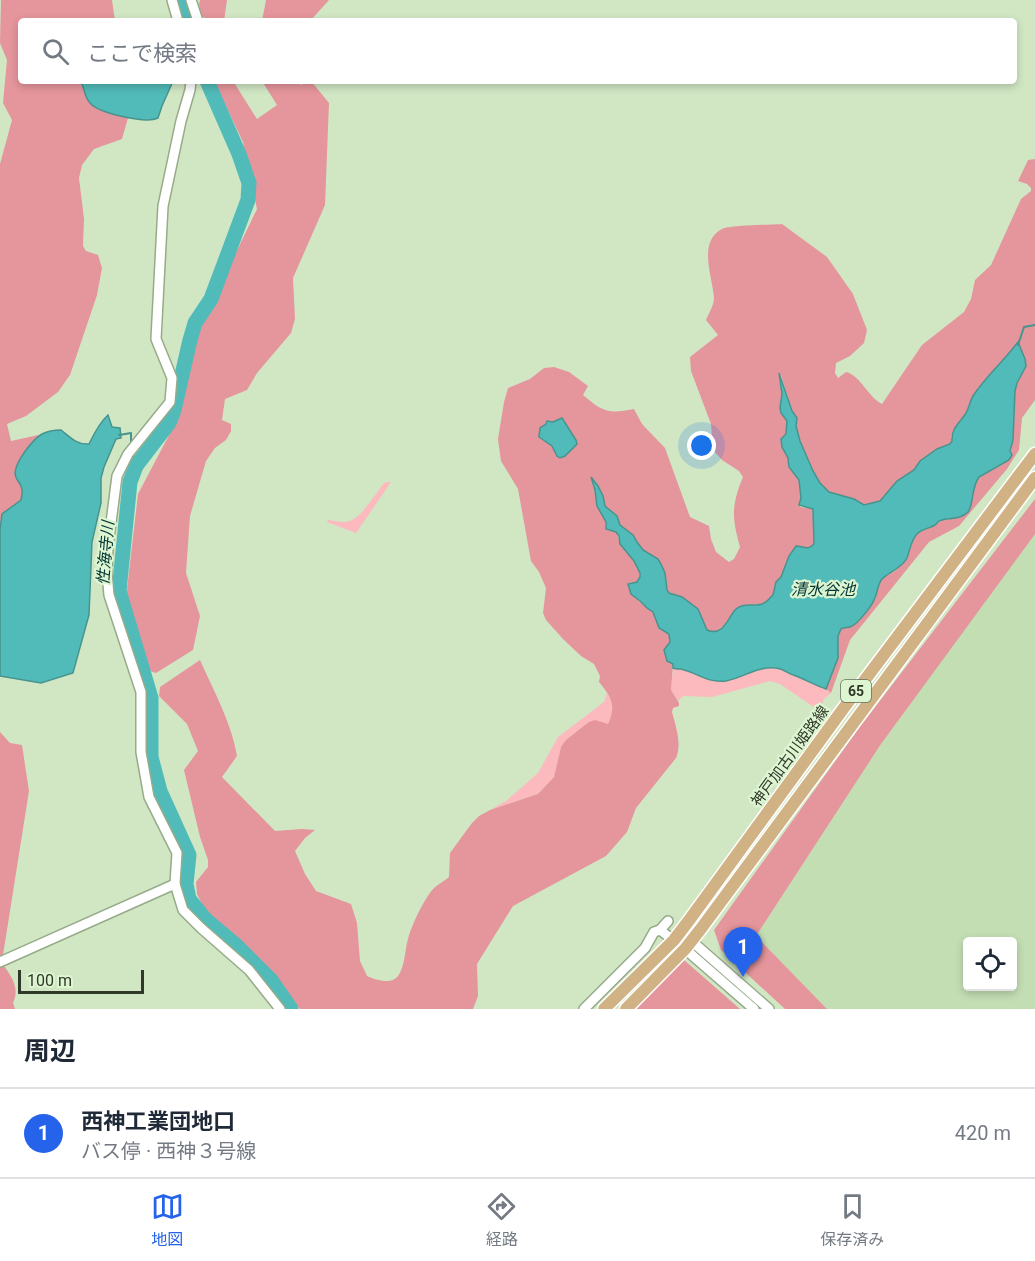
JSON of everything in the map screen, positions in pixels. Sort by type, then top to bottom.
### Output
[{"type":"main road","name":"神戸加古川姫路線","points":[[604,1009],[677,935],[1035,454]]},
{"type":"main road","name":"神戸加古川姫路線","points":[[626,1009],[688,945],[1035,478]]},
{"type":"street","points":[[172,0],[177,18]]},
{"type":"street","points":[[191,0],[197,18]]},
{"type":"street","points":[[191,84],[163,206],[156,339],[172,378],[170,402],[131,450],[117,476],[109,534],[107,573],[109,595],[141,692],[141,752],[149,797],[177,853],[175,884],[183,910],[249,970],[280,1009]]},
{"type":"street","points":[[0,962],[175,884]]},
{"type":"street","points":[[584,1009],[645,948],[654,932],[660,930],[668,921]]},
{"type":"street","points":[[660,930],[677,935],[753,1009]]},
{"type":"street","points":[[688,945],[769,1009]]},
{"type":"shaded area","points":[[1,0],[112,0],[115,18],[18,18],[18,84],[82,84],[88,100],[97,109],[128,118],[122,139],[94,149],[82,165],[79,178],[84,219],[83,246],[86,251],[98,255],[102,268],[97,295],[70,375],[58,392],[26,416],[7,424],[11,441],[43,434],[28,447],[17,465],[16,478],[22,488],[21,500],[2,514],[0,530],[0,164],[12,120],[3,103],[7,60],[0,43]]},
{"type":"shaded area","points":[[200,0],[227,0],[224,18],[205,18],[201,15]]},
{"type":"shaded area","points":[[266,0],[329,0],[313,18],[263,18]]},
{"type":"shaded area","points":[[215,84],[235,84],[257,119],[277,105],[264,84],[313,84],[329,103],[325,205],[293,278],[295,319],[291,333],[257,373],[247,390],[225,399],[222,420],[231,424],[231,431],[226,440],[215,448],[206,461],[190,516],[186,573],[200,616],[193,650],[156,673],[150,671],[126,598],[138,494],[178,418],[201,325],[257,209],[243,142]]},
{"type":"shaded area","points":[[1035,159],[1035,400],[1022,418],[1019,450],[1007,469],[959,526],[929,542],[850,640],[831,693],[826,689],[832,675],[841,628],[867,611],[875,599],[882,579],[904,562],[918,533],[942,520],[948,520],[971,506],[974,487],[981,476],[1009,460],[1013,440],[1015,391],[1026,366],[1018,342],[972,398],[966,413],[954,429],[950,444],[937,449],[920,461],[914,470],[902,478],[880,501],[864,505],[854,499],[829,492],[820,484],[800,441],[796,426],[797,418],[792,411],[781,375],[779,378],[782,394],[780,408],[787,421],[786,434],[782,437],[782,447],[788,458],[789,467],[799,480],[800,507],[813,509],[814,544],[808,548],[796,546],[789,556],[773,595],[761,605],[754,604],[715,632],[707,631],[694,606],[667,590],[648,554],[633,535],[620,525],[617,516],[605,506],[599,488],[593,479],[597,506],[606,522],[605,526],[608,530],[616,532],[622,547],[638,568],[637,582],[629,583],[631,593],[653,612],[658,625],[670,636],[670,642],[665,648],[673,664],[671,690],[679,703],[679,706],[673,708],[672,712],[677,729],[678,753],[676,758],[636,808],[627,832],[606,856],[513,906],[477,964],[478,996],[473,1009],[300,1009],[262,961],[215,920],[203,906],[197,894],[196,882],[208,867],[208,860],[200,837],[184,770],[198,751],[187,724],[159,696],[160,687],[200,660],[227,719],[235,744],[237,756],[222,777],[275,831],[315,830],[295,851],[305,874],[316,891],[351,904],[357,923],[360,961],[367,976],[383,981],[395,979],[402,968],[410,933],[419,912],[434,888],[449,877],[450,853],[472,823],[490,810],[538,794],[554,777],[561,747],[566,740],[589,722],[595,720],[608,724],[612,712],[611,702],[599,682],[600,676],[594,664],[581,656],[563,639],[546,620],[543,613],[546,588],[531,561],[518,489],[501,461],[498,439],[508,388],[530,379],[544,368],[554,367],[569,372],[588,386],[583,395],[601,408],[612,411],[634,409],[642,424],[665,448],[690,517],[709,526],[716,552],[729,562],[734,559],[740,547],[734,512],[736,496],[743,477],[713,450],[711,424],[691,371],[690,357],[718,335],[706,320],[714,301],[708,251],[714,235],[726,228],[782,224],[827,257],[853,294],[867,330],[864,343],[850,356],[836,363],[835,373],[838,378],[846,372],[856,377],[882,404],[922,345],[964,312],[971,299],[975,280],[991,265],[1021,199],[1031,191],[1027,184],[1018,181],[1028,160]],"holes":[[[549,421],[557,421],[555,453],[553,446],[541,439],[540,428]]]},
{"type":"shaded area","points":[[387,482],[391,482],[356,533],[327,522],[328,520],[347,522],[356,517]]},
{"type":"shaded area","points":[[1035,499],[1035,534],[881,744],[756,936],[827,1009],[785,1009],[721,950],[714,930],[859,728]]},
{"type":"shaded area","points":[[1035,532],[1035,1009],[827,1009],[756,936],[881,744]]},
{"type":"shaded area","points":[[673,668],[679,668],[713,681],[775,668],[792,673],[831,693],[823,700],[821,712],[780,684],[770,681],[712,697],[683,696],[678,701],[671,690]]},
{"type":"shaded area","points":[[607,693],[612,702],[613,714],[608,724],[561,747],[554,777],[538,794],[490,810],[506,801],[538,773],[558,737],[604,702]]},
{"type":"shaded area","points":[[0,732],[10,743],[22,745],[29,791],[3,955],[0,956]]},
{"type":"shaded area","points":[[684,960],[740,1009],[635,1009]]},
{"type":"shaded area","points":[[4,966],[15,988],[13,1003],[15,1009],[0,1009],[0,968]]},
{"type":"water","points":[[82,84],[172,84],[158,118],[152,119],[133,119],[112,114],[95,107],[87,98]]},
{"type":"water","name":"清水谷池","points":[[1018,342],[1026,366],[1015,391],[1013,440],[1010,451],[1012,455],[1009,460],[979,477],[968,512],[959,517],[939,521],[916,535],[905,561],[880,581],[874,600],[864,615],[853,626],[841,629],[838,636],[838,658],[826,689],[778,668],[756,670],[726,681],[719,681],[673,668],[673,664],[667,661],[664,650],[670,642],[669,634],[659,628],[653,612],[631,594],[628,584],[637,582],[640,573],[634,561],[620,544],[616,532],[606,529],[606,522],[597,506],[591,477],[603,496],[605,506],[617,516],[620,525],[633,535],[643,550],[658,559],[665,573],[669,593],[682,597],[698,609],[707,630],[717,631],[738,608],[744,605],[762,604],[768,600],[773,595],[776,582],[781,577],[789,556],[796,546],[808,548],[814,544],[813,509],[799,505],[801,498],[799,480],[789,467],[788,458],[782,447],[781,439],[786,434],[787,421],[780,408],[782,394],[779,373],[792,411],[797,418],[796,426],[800,441],[820,483],[829,492],[854,499],[864,505],[880,501],[897,481],[914,470],[920,461],[937,449],[950,444],[954,429],[966,413],[973,396]]},
{"type":"water","points":[[108,415],[112,427],[120,428],[121,438],[116,439],[101,478],[101,503],[92,542],[89,615],[73,673],[41,683],[0,676],[0,530],[2,514],[21,500],[22,488],[15,473],[18,463],[34,441],[49,431],[61,430],[77,442],[89,444],[99,425]]},
{"type":"water","points":[[562,418],[577,444],[560,458],[552,446],[539,437],[540,428],[547,421],[553,422]]},
{"type":"waterway","name":"性海寺川","points":[[183,0],[187,18]]},
{"type":"waterway","name":"性海寺川","points":[[208,84],[249,183],[248,200],[211,299],[195,323],[169,423],[136,466],[130,482],[119,591],[151,698],[151,757],[160,791],[189,855],[186,884],[189,899],[205,919],[237,946],[271,980],[291,1009]]},
{"type":"waterway","points":[[1018,345],[1024,327],[1035,325]]},
{"type":"waterway","points":[[119,435],[131,433],[131,445]]},
{"type":"waterway","points":[[133,454],[136,466]]},
{"type":"place","name":"西神工業団地口","points":[[743,977]]}]
